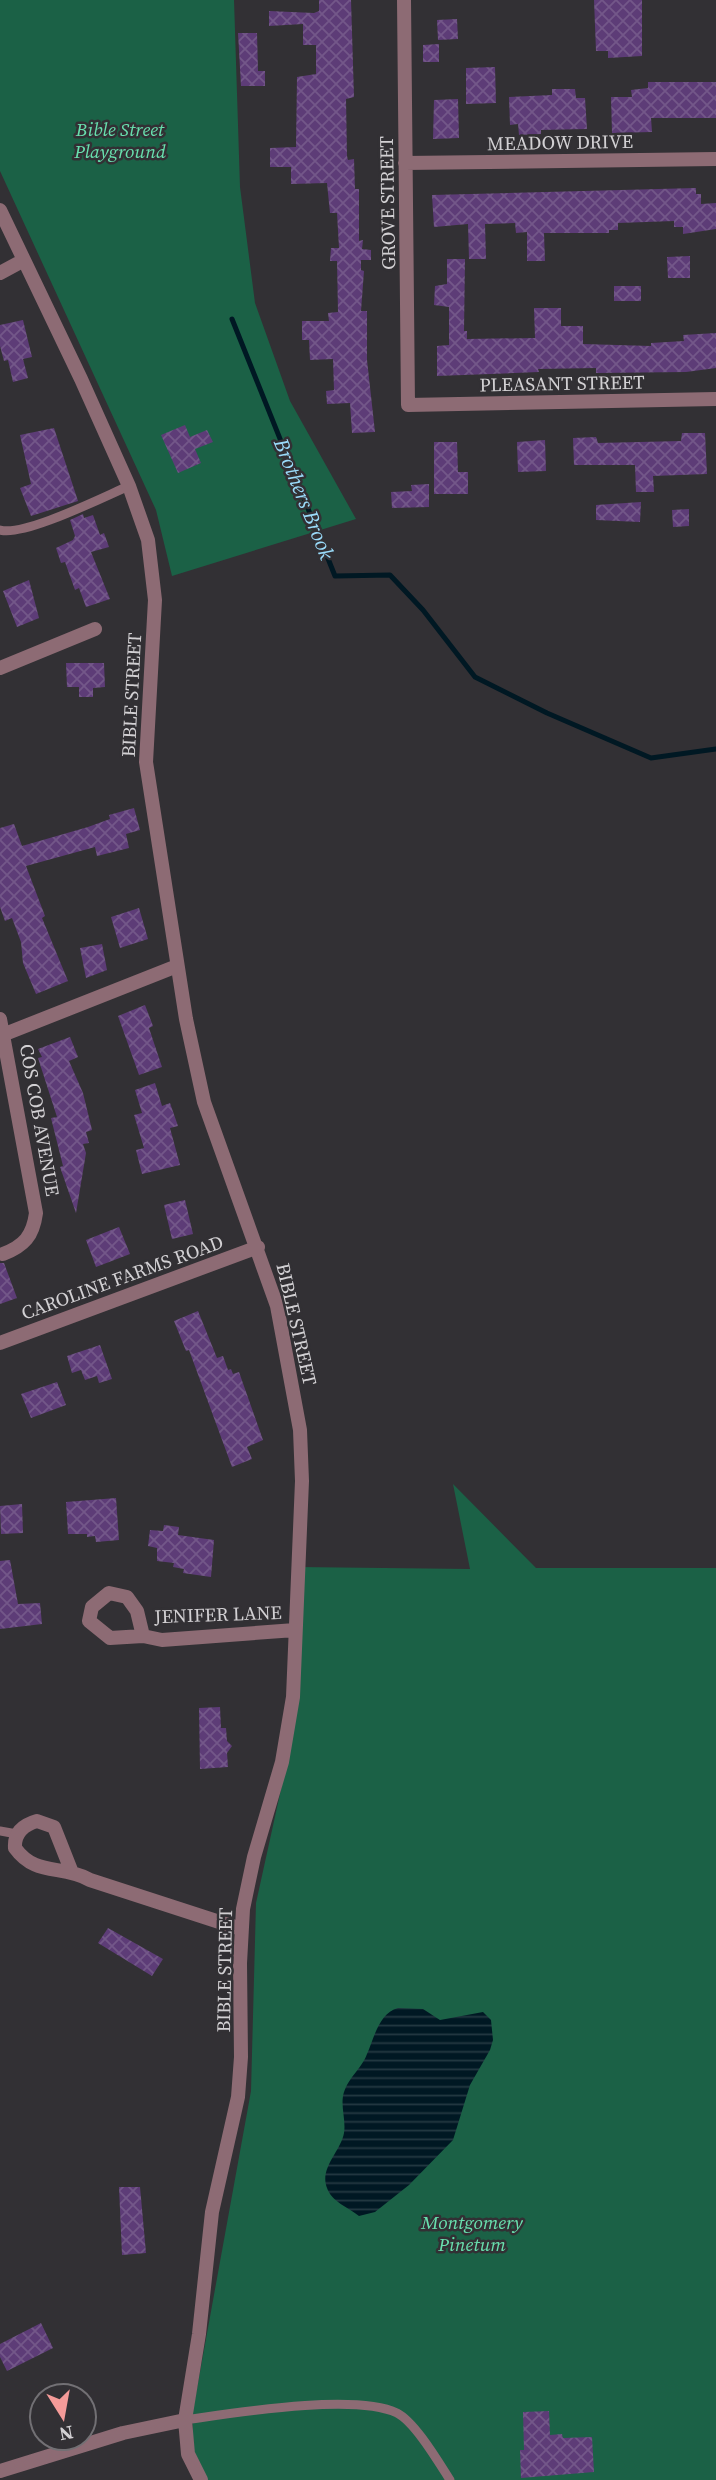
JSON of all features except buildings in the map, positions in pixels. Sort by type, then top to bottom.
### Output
[{"type":"street","name":"GROVE STREET","points":[[404,0],[408,405]]},
{"type":"street","name":"MEADOW DRIVE","points":[[405,163],[716,159]]},
{"type":"street","name":"BIBLE STREET","points":[[0,210],[129,486],[148,540],[154,580],[146,762],[177,966],[204,1102],[258,1247],[284,1335],[300,1430],[302,1481],[293,1697],[285,1750],[254,1857],[242,1929],[242,2057],[238,2097],[214,2195],[199,2334],[185,2420],[188,2454],[201,2480]]},
{"type":"street","points":[[0,272],[24,260]]},
{"type":"street","name":"PLEASANT STREET","points":[[408,405],[716,399]]},
{"type":"street","points":[[0,668],[95,629]]},
{"type":"street","points":[[5,1034],[177,966]]},
{"type":"street","name":"COS COB AVENUE","points":[[0,1019],[5,1034],[36,1213],[34,1229],[28,1239],[19,1248],[3,1254]]},
{"type":"street","name":"CAROLINE FARMS ROAD","points":[[0,1343],[258,1247]]},
{"type":"street","name":"JENIFER LANE","points":[[143,1636],[162,1640],[295,1630]]},
{"type":"street","points":[[71,1870],[54,1827],[37,1821],[27,1824],[18,1835],[15,1848],[29,1862],[54,1870],[71,1870],[90,1880],[242,1929]]},
{"type":"street","points":[[0,2471],[123,2433],[185,2420]]},
{"type":"lane","points":[[0,530],[16,531],[129,486]]},
{"type":"lane","points":[[0,1831],[18,1835]]},
{"type":"lane","points":[[185,2420],[283,2407],[372,2405],[400,2414],[432,2452],[450,2480]]},
{"type":"green space","name":"Bible Street Playground","points":[[0,0],[234,0],[240,187],[255,303],[290,401],[356,519],[172,576],[156,510],[0,171]]},
{"type":"green space","name":"Montgomery Pinetum","points":[[453,1484],[536,1568],[716,1568],[716,2480],[195,2480],[192,2416],[251,2091],[256,1903],[287,1762],[297,1567],[470,1569]]},
{"type":"water","points":[[398,2008],[423,2009],[440,2020],[483,2012],[491,2020],[493,2040],[470,2085],[453,2140],[409,2185],[375,2212],[359,2216],[332,2197],[325,2181],[326,2173],[344,2133],[345,2090],[364,2060],[382,2021],[386,2015]]},
{"type":"waterway","name":"Brothers Brook","points":[[232,319],[335,576],[390,575],[423,610],[475,677],[547,713],[651,758],[716,749]]}]
